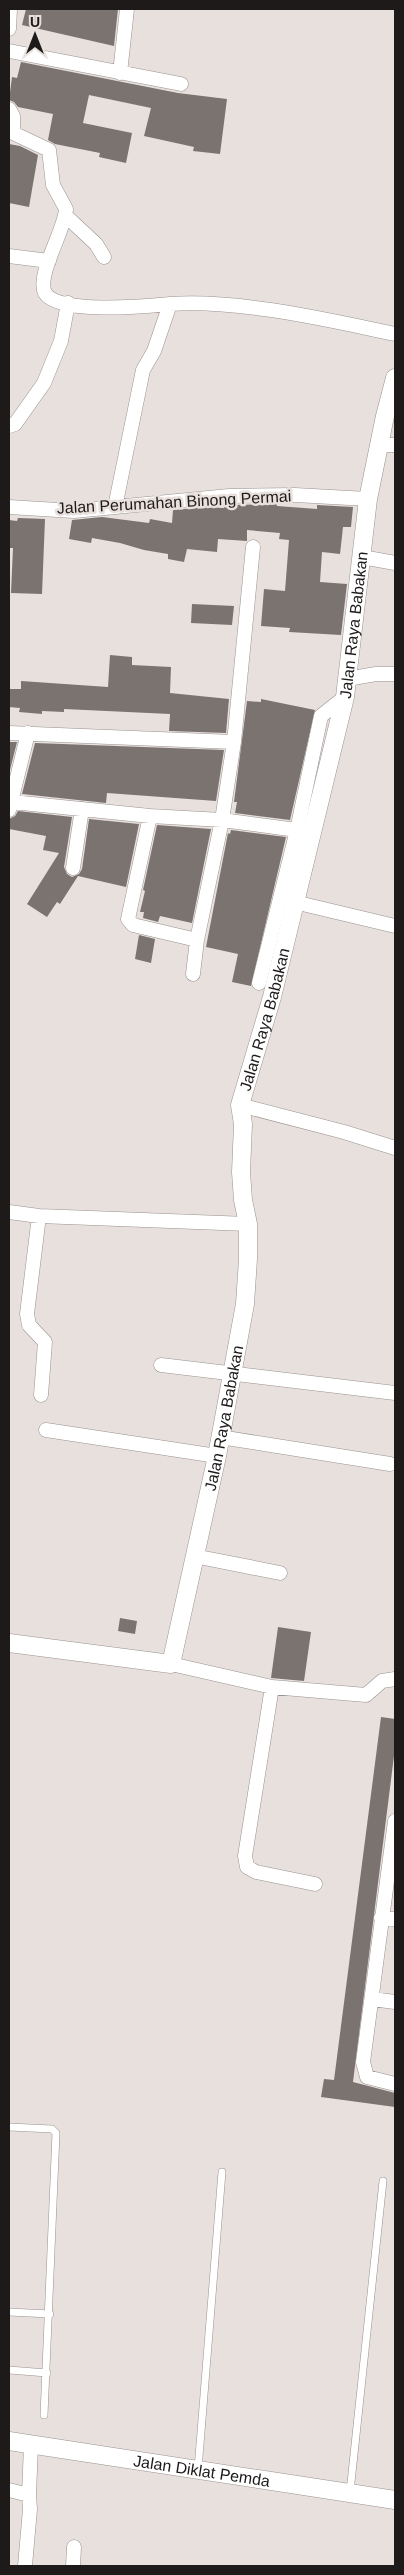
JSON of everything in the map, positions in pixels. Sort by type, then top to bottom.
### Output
[{"type":"street","points":[[9,29],[10,9]]},
{"type":"street","points":[[120,73],[127,9]]},
{"type":"street","points":[[9,51],[181,84]]},
{"type":"street","points":[[9,109],[13,116],[13,133],[46,147],[51,153],[53,185],[66,209],[66,216],[49,262],[44,289],[47,296],[68,303],[119,309],[170,304],[211,304],[342,323],[395,334]]},
{"type":"street","points":[[66,216],[96,244],[104,257]]},
{"type":"street","points":[[9,256],[49,262]]},
{"type":"street","points":[[9,426],[15,424],[44,383],[62,341],[68,303]]},
{"type":"street","points":[[115,507],[143,370],[154,351],[170,304]]},
{"type":"street","name":"Jalan Raya Babakan","points":[[171,1664],[217,1456],[244,1304],[248,1259],[248,1224],[243,1200],[241,1172],[243,1124],[240,1105],[272,997],[345,697],[368,499],[387,445],[395,378]]},
{"type":"street","name":"Jalan Perumahan Binong Permai","points":[[9,507],[74,511],[229,496],[296,495],[368,499]]},
{"type":"street","points":[[193,974],[197,940],[222,820],[234,742],[253,547]]},
{"type":"street","points":[[362,557],[395,563]]},
{"type":"street","points":[[347,678],[376,674],[395,674]]},
{"type":"street","points":[[259,983],[297,830],[321,716],[345,697]]},
{"type":"street","points":[[9,733],[234,742]]},
{"type":"street","points":[[28,733],[10,806],[82,808],[150,816],[222,820],[297,830]]},
{"type":"street","points":[[73,868],[82,808]]},
{"type":"street","points":[[150,816],[128,919],[133,925],[197,940]]},
{"type":"street","points":[[294,902],[395,926]]},
{"type":"street","points":[[240,1105],[344,1132],[395,1148]]},
{"type":"street","points":[[9,1212],[38,1216],[248,1224]]},
{"type":"street","points":[[38,1216],[27,1314],[28,1325],[45,1342],[41,1395]]},
{"type":"street","points":[[161,1365],[395,1394]]},
{"type":"street","points":[[46,1430],[217,1456]]},
{"type":"street","points":[[220,1437],[390,1464]]},
{"type":"street","points":[[194,1556],[280,1573]]},
{"type":"street","points":[[9,1643],[171,1664],[272,1686],[366,1695],[382,1681],[395,1679]]},
{"type":"street","points":[[272,1686],[245,1856],[248,1867],[256,1872],[315,1884]]},
{"type":"street","points":[[395,1828],[388,1919],[372,2000],[363,2062],[367,2077],[395,2084]]},
{"type":"street","points":[[372,2000],[395,2002]]},
{"type":"street","name":"Jalan Diklat Pemda","points":[[9,2441],[395,2500]]},
{"type":"street","points":[[25,2566],[30,2509],[28,2495],[32,2444]]},
{"type":"street","points":[[9,2490],[28,2495]]},
{"type":"street","points":[[74,2547],[74,2566]]},
{"type":"lane","points":[[9,2128],[52,2130],[56,2133],[50,2314],[44,2415]]},
{"type":"lane","points":[[198,2470],[222,2172]]},
{"type":"lane","points":[[350,2493],[383,2181]]},
{"type":"lane","points":[[9,2312],[50,2314]]},
{"type":"lane","points":[[9,2370],[47,2373]]},
{"type":"building","points":[[26,9],[118,9],[114,46],[22,25]]},
{"type":"building","points":[[21,62],[178,93],[227,99],[220,154],[193,151],[194,147],[144,136],[151,108],[89,95],[83,123],[132,133],[126,163],[99,157],[100,153],[55,144],[48,140],[53,114],[18,107],[9,100],[12,77],[17,78]]},
{"type":"building","points":[[9,144],[20,146],[38,155],[29,207],[9,203]]},
{"type":"building","points":[[277,504],[277,506],[317,509],[317,505],[353,507],[351,527],[343,527],[340,554],[322,552],[320,582],[347,584],[341,635],[289,632],[290,628],[261,626],[264,589],[285,591],[289,540],[279,539],[280,533],[247,530],[247,541],[218,539],[217,552],[187,549],[184,562],[168,559],[168,554],[120,543],[92,538],[91,543],[69,539],[72,520],[102,517],[149,523],[150,519],[172,523],[173,510],[206,507],[224,508],[224,505]]},
{"type":"building","points":[[18,518],[45,519],[42,594],[11,593],[13,548],[9,548],[9,520],[17,521]]},
{"type":"building","points":[[192,604],[234,606],[232,625],[191,623]]},
{"type":"building","points":[[110,655],[132,657],[132,665],[171,667],[170,693],[229,699],[226,733],[169,731],[170,714],[64,709],[64,712],[42,711],[42,714],[19,712],[20,708],[9,707],[9,689],[21,689],[21,681],[108,687]]},
{"type":"building","points":[[261,699],[315,710],[290,820],[235,813],[237,802],[234,802],[247,701],[261,702]]},
{"type":"building","points":[[9,742],[17,742],[9,774]]},
{"type":"building","points":[[35,743],[224,750],[216,801],[107,793],[106,803],[22,794]]},
{"type":"building","points":[[18,811],[72,817],[64,867],[67,874],[72,877],[79,874],[82,869],[89,819],[139,824],[126,887],[78,876],[60,904],[57,902],[47,917],[27,904],[59,853],[43,850],[46,836],[9,829],[9,819],[15,816]]},
{"type":"building","points":[[157,825],[211,829],[192,923],[160,916],[158,922],[143,918],[144,912],[140,912]]},
{"type":"building","points":[[231,830],[286,837],[251,986],[232,982],[238,954],[206,947],[228,833],[230,834]]},
{"type":"building","points":[[139,935],[155,939],[151,963],[135,959]]},
{"type":"building","points":[[120,1618],[137,1621],[135,1634],[118,1631]]},
{"type":"building","points":[[278,1627],[311,1632],[304,1681],[271,1678]]},
{"type":"building","points":[[381,1717],[395,1719],[395,1748],[353,2082],[395,2093],[395,2107],[321,2097],[324,2079],[334,2080]]}]
